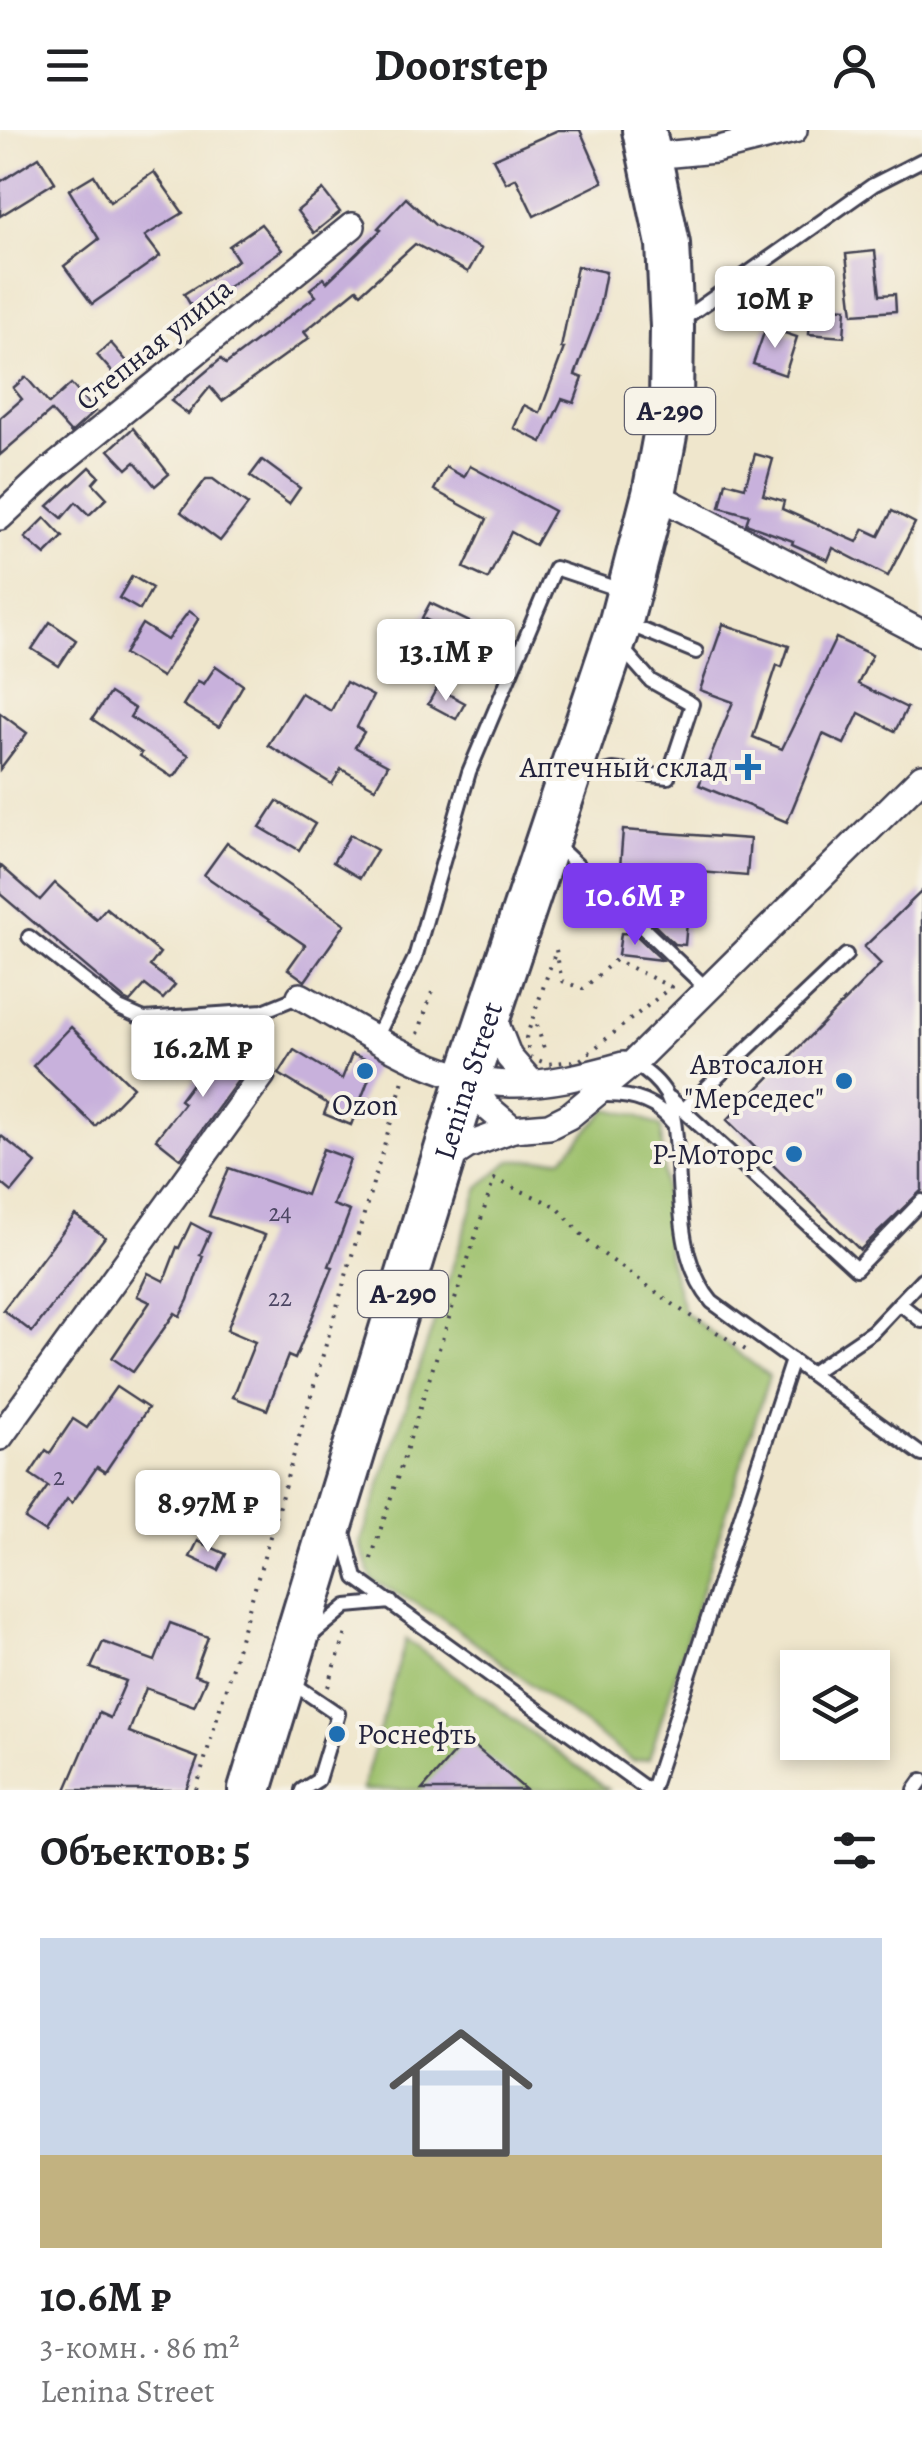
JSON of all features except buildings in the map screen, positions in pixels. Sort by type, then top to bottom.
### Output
[{"type":"highway","name":"Lenina Street","points":[[250,1790],[468,1078],[621,618],[654,494],[672,403],[672,327],[668,244],[648,143]]},
{"type":"street","points":[[648,143],[715,150],[794,130]]},
{"type":"street","name":"Степная улица","points":[[0,517],[48,472],[352,226]]},
{"type":"street","points":[[654,494],[922,633]]},
{"type":"street","points":[[444,1161],[467,1146],[513,1129],[549,1126],[568,1116],[633,1062],[922,777]]},
{"type":"street","points":[[300,996],[410,1057],[468,1078],[510,1084],[531,1082],[585,1076],[633,1062]]},
{"type":"street","points":[[491,1010],[509,1058],[531,1082]]},
{"type":"street","points":[[0,1437],[262,1075]]},
{"type":"street","points":[[468,1078],[487,1107],[513,1129]]},
{"type":"lane","points":[[672,327],[858,194],[922,160]]},
{"type":"lane","points":[[376,1038],[414,958],[469,772],[555,568],[621,618],[696,652]]},
{"type":"lane","points":[[569,780],[613,770],[668,776],[692,704],[650,681],[621,618]]},
{"type":"lane","points":[[550,839],[707,988]]},
{"type":"lane","points":[[29,937],[120,1008],[144,1019],[263,1011],[300,996]]},
{"type":"lane","points":[[683,1110],[846,955]]},
{"type":"lane","points":[[633,1062],[649,1072],[668,1096],[856,1269],[922,1201]]},
{"type":"lane","points":[[594,1095],[618,1094],[643,1100],[662,1110],[674,1125]]},
{"type":"lane","points":[[668,1096],[688,1263],[699,1287],[712,1302],[922,1454]]},
{"type":"lane","points":[[810,1373],[873,1331],[922,1279]]},
{"type":"lane","points":[[899,1303],[922,1320]]},
{"type":"lane","points":[[337,1510],[356,1578],[650,1790],[792,1360]]},
{"type":"lane","points":[[302,1790],[318,1780],[338,1714],[322,1704],[288,1665],[347,1606],[391,1602]]},
{"type":"lane","points":[[915,1790],[922,1780]]},
{"type":"path","points":[[556,950],[562,981],[584,989],[615,960],[671,987],[580,1060],[548,1064],[530,1058],[526,1038],[556,950]]},
{"type":"path","points":[[196,1790],[432,992]]},
{"type":"path","points":[[537,1025],[544,1049]]},
{"type":"path","points":[[363,1583],[494,1179],[556,1206],[592,1246],[684,1312],[786,1376]]},
{"type":"path","points":[[322,1704],[356,1606]]},
{"type":"green space","points":[[608,1109],[638,1116],[661,1127],[668,1256],[684,1312],[769,1376],[649,1759],[633,1761],[442,1618],[372,1580],[360,1545],[479,1187],[510,1161],[562,1158]]},
{"type":"green space","points":[[406,1639],[608,1790],[362,1790]]},
{"type":"place","name":"Аптечный склад","points":[[748,767]]},
{"type":"place","name":"Ozon","points":[[365,1071]]},
{"type":"place","name":"Автосалон \"Мерседес\"","points":[[844,1081]]},
{"type":"place","name":"Р-Моторс","points":[[794,1154]]},
{"type":"place","name":"Роснефть","points":[[337,1734]]}]
